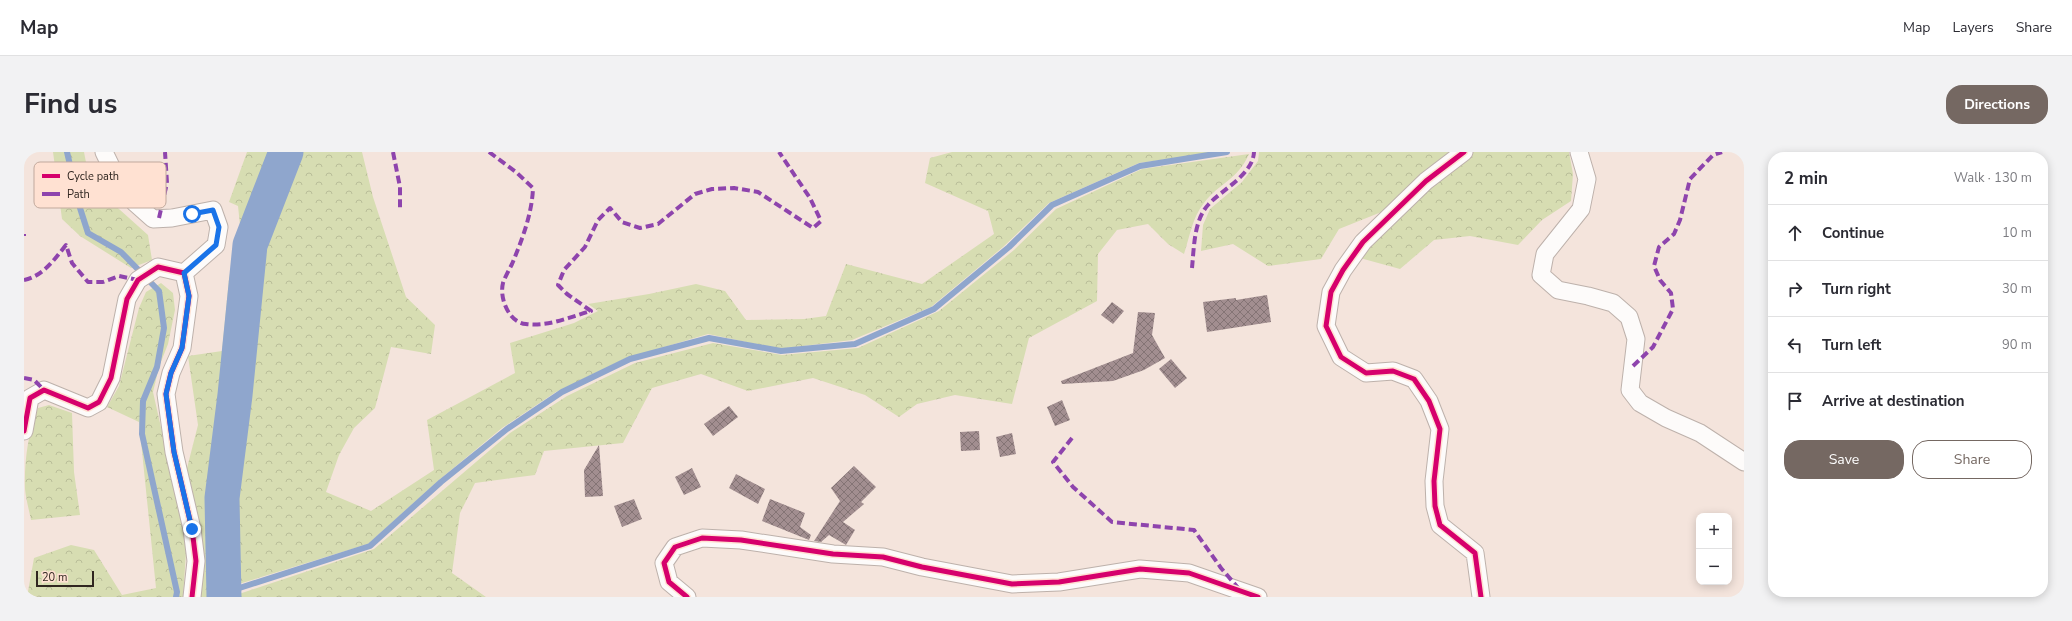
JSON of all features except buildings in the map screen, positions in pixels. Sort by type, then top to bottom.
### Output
[{"type":"street","points":[[104,152],[109,162]]},
{"type":"street","points":[[1464,152],[1426,181],[1363,242],[1343,270],[1331,292],[1326,326],[1341,357],[1366,373],[1392,371],[1414,378],[1429,401],[1440,429],[1434,481],[1435,506],[1440,525],[1475,553],[1481,597]]},
{"type":"street","points":[[1579,152],[1587,179],[1581,208],[1545,254],[1541,275],[1558,290],[1613,303],[1629,317],[1636,340],[1630,390],[1640,403],[1666,418],[1700,433],[1744,462]]},
{"type":"street","points":[[141,208],[153,219],[172,218],[213,210],[219,227],[216,245],[184,273]]},
{"type":"street","points":[[24,431],[30,398],[44,390],[88,408],[99,402],[111,378],[127,299],[138,280],[158,267],[184,273]]},
{"type":"street","points":[[184,273],[189,296],[182,348],[171,373],[166,394],[174,452],[192,529],[196,561],[192,597]]},
{"type":"street","points":[[687,597],[669,582],[664,563],[675,547],[702,538],[741,540],[833,554],[883,557],[922,567],[1012,584],[1059,582],[1140,569],[1189,573],[1258,597]]},
{"type":"green space","points":[[53,152],[84,152],[86,162],[54,162]]},
{"type":"green space","points":[[247,152],[282,152],[251,228],[240,275],[217,501],[219,597],[196,597],[186,472],[198,425],[188,356],[222,351],[229,279],[240,225],[238,206],[229,202]]},
{"type":"green space","points":[[291,152],[362,152],[373,197],[406,297],[435,325],[431,354],[391,347],[375,408],[354,428],[339,455],[326,492],[371,511],[434,470],[427,420],[515,373],[510,343],[574,323],[598,311],[588,304],[649,294],[696,284],[725,291],[746,320],[804,319],[826,316],[846,264],[922,284],[994,234],[988,211],[925,183],[930,158],[952,152],[1219,152],[1139,163],[1049,203],[1003,247],[931,307],[852,340],[779,349],[708,334],[624,359],[556,392],[502,428],[439,480],[368,544],[229,587],[226,498],[254,245]]},
{"type":"green space","points":[[1259,152],[1456,152],[1384,211],[1339,229],[1321,259],[1268,266],[1233,244],[1201,251],[1203,225],[1210,209],[1242,182],[1258,161]]},
{"type":"green space","points":[[1473,152],[1569,152],[1573,174],[1571,201],[1542,220],[1518,245],[1470,236],[1434,240],[1400,269],[1360,258],[1397,214]]},
{"type":"green space","points":[[1249,154],[1234,176],[1216,190],[1200,209],[1194,221],[1184,254],[1168,244],[1148,224],[1117,230],[1098,254],[1097,301],[1029,338],[1012,404],[955,395],[917,404],[899,417],[865,395],[813,378],[748,391],[701,374],[652,388],[623,443],[544,451],[535,475],[475,483],[460,513],[452,573],[486,597],[230,597],[374,549],[510,433],[567,396],[635,363],[713,343],[782,355],[858,348],[939,311],[1014,250],[1056,209],[1142,169]]},
{"type":"green space","points":[[61,208],[118,208],[148,235],[152,260],[131,268],[80,236],[62,219]]},
{"type":"green space","points":[[161,283],[173,293],[175,310],[168,344],[159,367],[153,392],[184,529],[186,553],[183,597],[27,597],[34,558],[71,545],[94,550],[122,595],[156,588],[139,422],[107,407],[119,386],[139,308],[146,292]]},
{"type":"green space","points":[[49,405],[72,413],[74,472],[80,515],[31,520],[25,489],[27,448],[38,408]]},
{"type":"waterway","points":[[67,152],[69,162]]},
{"type":"waterway","points":[[224,597],[222,498],[235,395],[250,245],[286,152]]},
{"type":"waterway","points":[[224,593],[370,546],[441,482],[507,429],[562,392],[630,359],[709,338],[781,351],[855,344],[934,309],[1009,247],[1052,205],[1140,166],[1227,152]]},
{"type":"waterway","points":[[80,208],[88,233],[121,252],[159,291],[164,328],[157,367],[143,401],[142,434],[177,592],[176,597]]},
{"type":"marked path","points":[[165,152],[166,162]]},
{"type":"marked path","points":[[393,152],[400,187],[400,209]]},
{"type":"marked path","points":[[489,152],[516,172],[533,188],[531,207],[526,227],[516,255],[503,283],[502,289],[504,302],[510,315],[520,323],[534,325],[551,323],[591,311],[567,294],[558,285],[564,270],[585,247],[598,220],[610,208],[622,222],[640,228],[658,224],[695,194],[712,189],[734,188],[758,192],[813,228],[821,221],[810,198],[779,152]]},
{"type":"marked path","points":[[1192,268],[1197,226],[1203,211],[1214,199],[1236,182],[1248,168],[1254,152]]},
{"type":"marked path","points":[[1633,366],[1653,347],[1673,309],[1671,293],[1660,280],[1654,266],[1659,247],[1674,234],[1680,220],[1690,179],[1713,155],[1722,152]]},
{"type":"marked path","points":[[166,168],[166,187]]},
{"type":"marked path","points":[[159,218],[161,208]]},
{"type":"marked path","points":[[24,280],[31,278],[42,271],[52,262],[66,245],[72,263],[88,282],[103,282],[119,276],[138,280]]},
{"type":"marked path","points":[[24,378],[34,380],[44,390]]},
{"type":"marked path","points":[[1072,438],[1053,462],[1073,487],[1112,522],[1194,530],[1221,568],[1239,589]]},
{"type":"cycle path","points":[[1464,152],[1426,181],[1363,242],[1343,270],[1331,292],[1326,326],[1341,357],[1366,373],[1393,371],[1414,379],[1429,401],[1440,429],[1434,481],[1435,506],[1440,525],[1475,553],[1481,597]]},
{"type":"cycle path","points":[[24,431],[30,398],[44,390],[88,408],[99,402],[111,378],[127,299],[138,280],[158,267],[184,273],[189,296],[182,348],[171,373],[166,394],[174,452],[192,529],[196,561],[192,597]]},
{"type":"cycle path","points":[[687,597],[669,582],[664,563],[675,547],[702,538],[741,540],[833,554],[883,557],[922,567],[1012,584],[1059,582],[1140,569],[1189,573],[1258,597]]},
{"type":"route","points":[[192,214],[213,210],[219,227],[216,245],[184,273],[189,296],[182,348],[171,373],[166,394],[170,414],[174,452],[192,529]]}]
